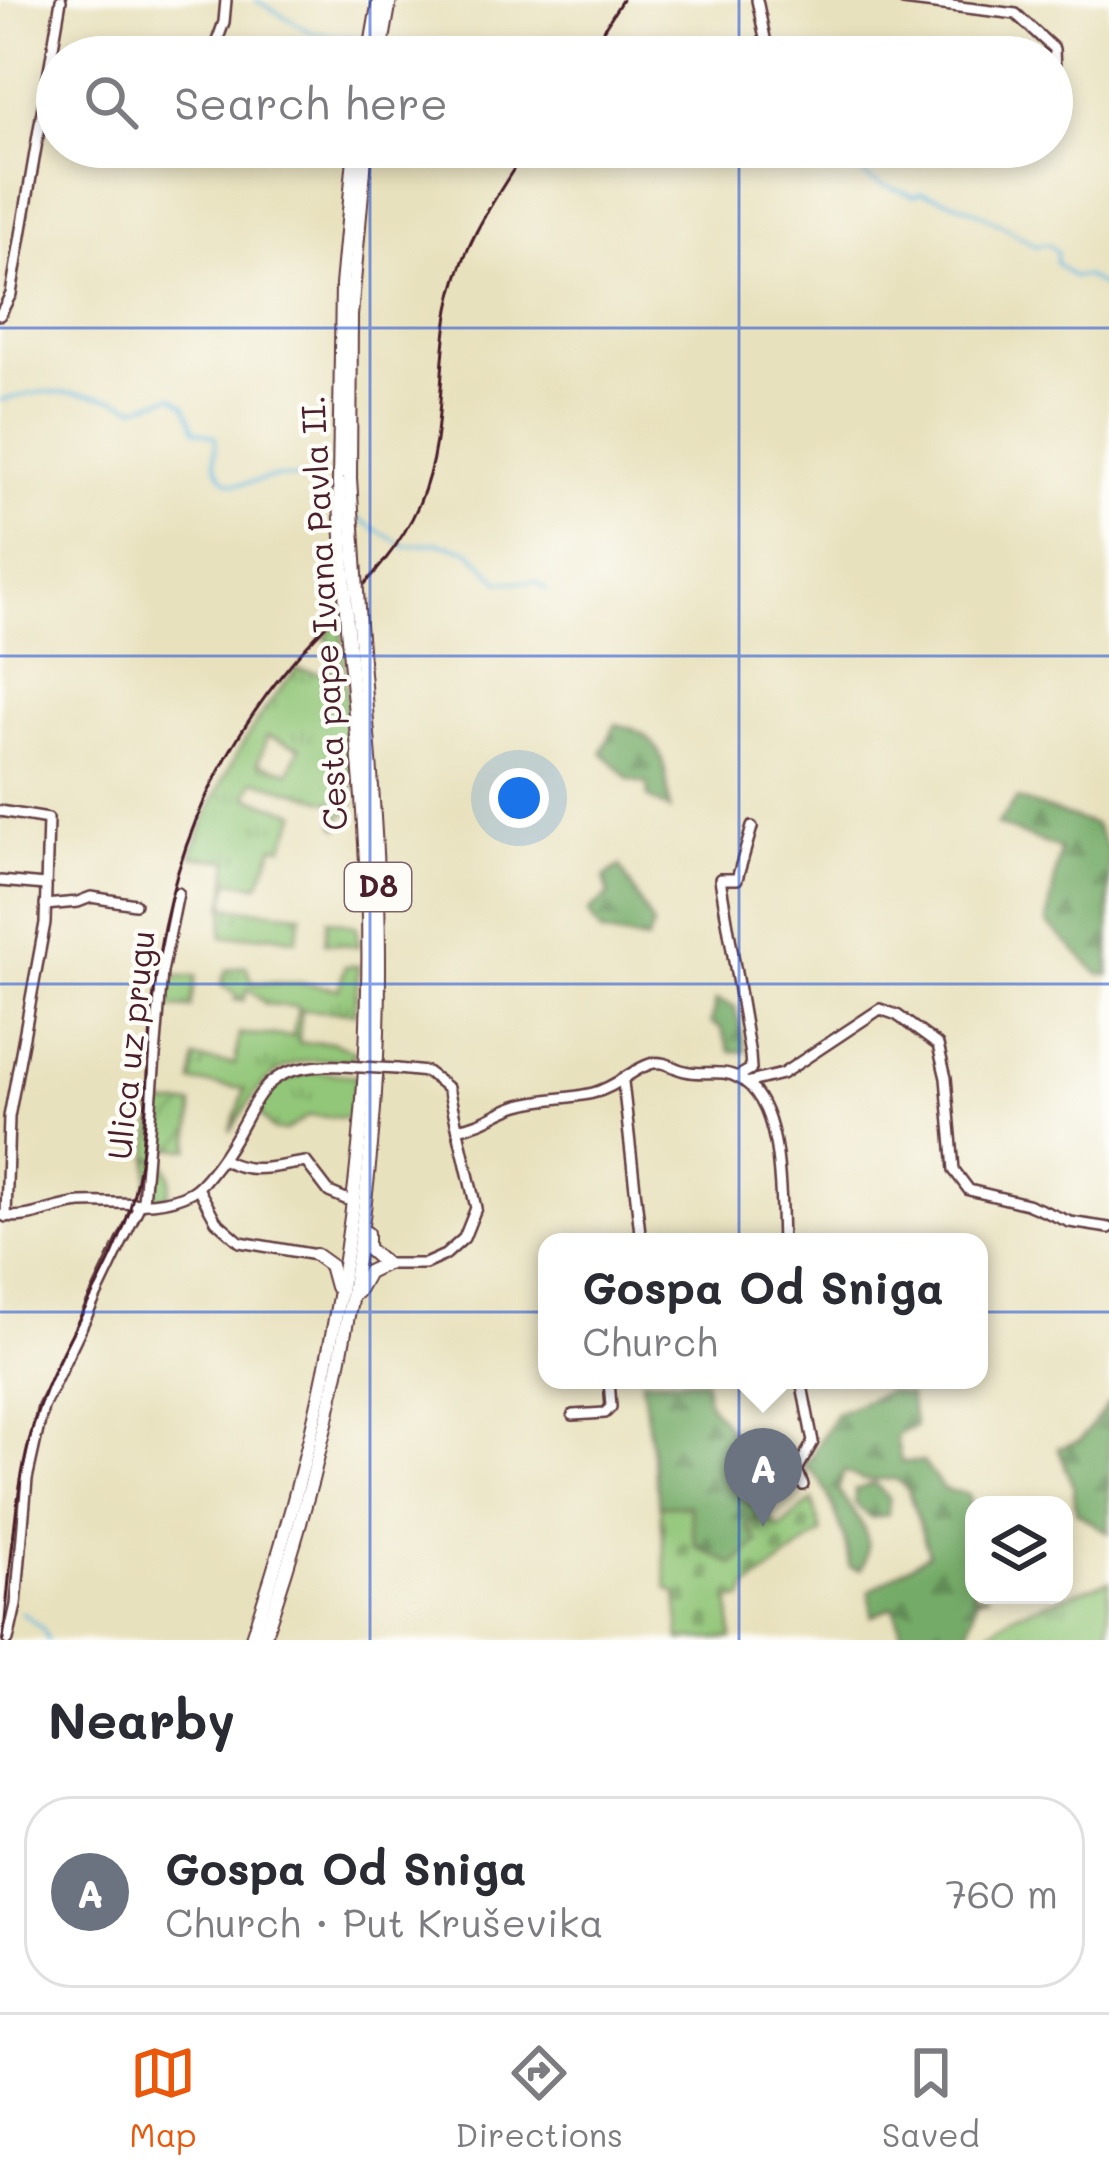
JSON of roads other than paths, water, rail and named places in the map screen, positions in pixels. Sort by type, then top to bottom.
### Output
[{"type":"main road","points":[[373,36],[379,0]]},
{"type":"main road","points":[[384,36],[390,0]]},
{"type":"main road","name":"Cesta pape Ivana Pavla II.","points":[[262,1640],[315,1469],[344,1305],[364,1092],[365,856],[344,480],[342,285],[353,168]]},
{"type":"main road","name":"Cesta pape Ivana Pavla II.","points":[[344,480],[364,168]]},
{"type":"main road","points":[[344,1305],[334,1271],[316,1256],[338,1245],[356,1211]]},
{"type":"main road","points":[[344,1305],[363,1277],[385,1264],[367,1248],[356,1211]]},
{"type":"main road","name":"Cesta pape Ivana Pavla II.","points":[[250,1640],[296,1492],[344,1305]]},
{"type":"street","points":[[55,36],[61,0]]},
{"type":"street","points":[[219,36],[226,0]]},
{"type":"street","points":[[757,0],[764,36]]},
{"type":"street","points":[[903,0],[1016,14],[1040,36]]},
{"type":"street","points":[[0,315],[11,294],[36,147]]},
{"type":"street","points":[[0,811],[48,819],[46,923],[9,1117],[3,1216],[26,1217],[76,1204],[172,1199],[197,1188],[222,1159],[275,1078],[302,1065],[428,1072],[448,1088],[476,1208],[464,1238],[445,1255],[425,1264],[385,1264]]},
{"type":"street","points":[[742,1080],[751,1069],[750,1055],[720,879],[737,879],[752,827]]},
{"type":"street","points":[[0,881],[45,885]]},
{"type":"street","name":"Ulica uz prugu","points":[[142,1202],[162,972],[178,893]]},
{"type":"street","points":[[45,904],[91,897],[135,904]]},
{"type":"street","points":[[742,1080],[782,1075],[880,1010],[897,1015],[938,1045],[946,1078],[954,1170],[969,1190],[1028,1204],[1070,1222],[1109,1228]]},
{"type":"street","points":[[460,1129],[480,1126],[518,1105],[595,1092],[623,1082],[651,1063],[667,1063],[686,1072],[713,1070],[755,1089],[770,1117],[781,1233]]},
{"type":"street","points":[[623,1082],[639,1233]]},
{"type":"street","points":[[222,1159],[256,1170],[306,1162],[328,1192],[356,1211]]},
{"type":"street","points":[[197,1188],[223,1229],[240,1242],[316,1256]]},
{"type":"street","points":[[8,1640],[27,1479],[44,1407],[142,1202]]},
{"type":"street","points":[[573,1415],[605,1413],[611,1407],[610,1389]]},
{"type":"street","points":[[803,1389],[813,1442],[797,1470],[803,1485]]},
{"type":"waterway","points":[[256,0],[313,33],[341,36]]},
{"type":"waterway","points":[[857,168],[880,184],[952,202],[1035,246],[1048,244],[1057,252],[1056,263],[1073,277],[1085,276],[1109,290]]},
{"type":"waterway","points":[[0,400],[42,392],[81,394],[135,407],[173,396],[186,406],[195,430],[216,437],[215,463],[227,481],[300,479],[317,485],[334,504]]},
{"type":"waterway","points":[[357,518],[405,546],[438,543],[470,551],[500,582],[537,582],[547,590]]},
{"type":"waterway","points":[[0,1604],[3,1607]]},
{"type":"waterway","points":[[21,1612],[43,1629],[48,1640]]},
{"type":"railway","points":[[599,36],[622,0]]},
{"type":"railway","points":[[3,1640],[15,1518],[33,1428],[52,1373],[116,1247],[134,1193],[145,1126],[159,957],[186,848],[216,777],[258,707],[408,527],[433,456],[454,287],[480,224],[514,168]]},
{"type":"place","name":"Gospa Od Sniga","points":[[763,1527]]}]
